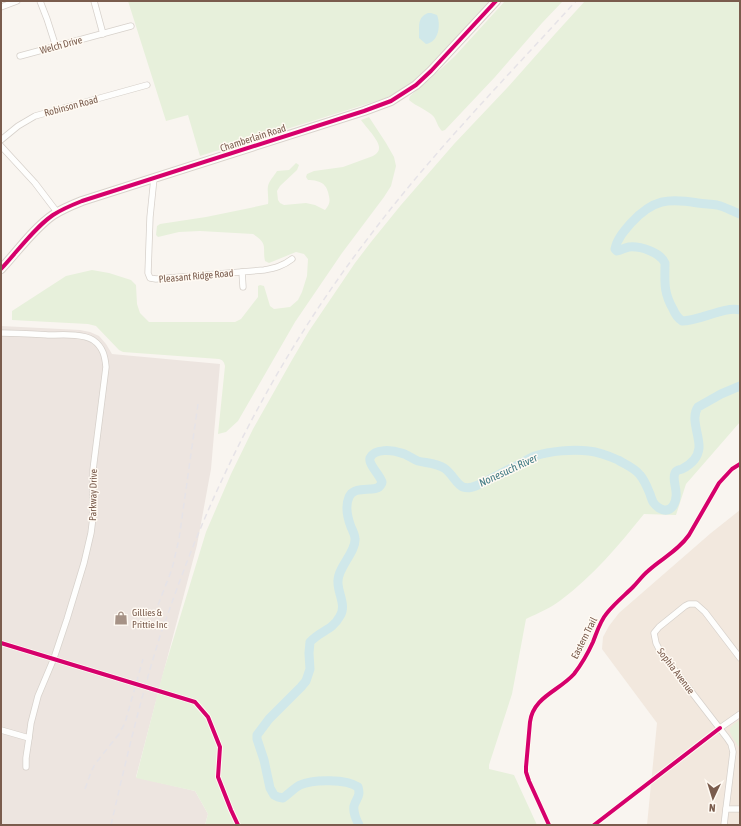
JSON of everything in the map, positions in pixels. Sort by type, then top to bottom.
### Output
[{"type":"street","points":[[1,7],[17,1]]},
{"type":"street","points":[[40,1],[46,14],[56,47]]},
{"type":"street","points":[[94,1],[103,34]]},
{"type":"street","name":"Chamberlain Road","points":[[1,269],[37,229],[57,212],[78,203],[391,101],[407,91],[427,75],[496,1]]},
{"type":"street","name":"Welch Drive","points":[[20,56],[131,26]]},
{"type":"street","name":"Robinson Road","points":[[1,140],[18,126],[35,116],[147,85]]},
{"type":"street","points":[[1,146],[35,183],[57,212]]},
{"type":"street","name":"Pleasant Ridge Road","points":[[154,178],[150,217],[148,273],[150,278],[156,279],[274,269],[282,266],[292,259]]},
{"type":"street","points":[[242,272],[243,287]]},
{"type":"street","name":"Parkway Drive","points":[[1,333],[72,335],[85,337],[94,341],[101,348],[105,363],[105,381],[94,465],[93,517],[91,533],[84,563],[67,619],[54,658],[40,689],[35,705],[31,723],[26,766]]},
{"type":"street","name":"Sophia Avenue","points":[[720,728],[660,650],[654,639],[654,633],[684,606],[692,603],[696,604],[705,612],[740,658]]},
{"type":"street","points":[[724,825],[733,752],[731,744],[720,728],[740,714]]},
{"type":"street","points":[[1,730],[29,738]]},
{"type":"street","points":[[726,809],[740,809]]},
{"type":"shaded area","points":[[1,326],[80,330],[99,336],[112,354],[220,364],[211,469],[197,545],[136,777],[195,791],[208,814],[205,825],[1,825]]},
{"type":"shaded area","points":[[740,510],[740,825],[647,825],[657,723],[602,649],[603,637],[619,613],[711,533]]},
{"type":"green space","points":[[128,1],[491,1],[425,72],[397,93],[386,98],[200,156],[188,115],[166,121]]},
{"type":"green space","points":[[505,1],[563,1],[495,77],[445,130],[442,131],[434,117],[429,112],[415,105],[409,100],[410,96],[455,56]]},
{"type":"green space","points":[[585,1],[740,1],[740,422],[686,484],[676,515],[644,514],[615,549],[573,591],[557,603],[526,619],[512,694],[489,769],[514,775],[537,825],[205,825],[208,814],[195,791],[136,778],[163,673],[206,532],[231,474],[253,429],[309,331],[355,263],[401,205],[454,144],[507,88]]},
{"type":"green space","points":[[369,117],[394,157],[396,166],[391,186],[342,253],[295,322],[238,421],[226,432],[218,434],[225,366],[224,362],[221,360],[123,352],[119,350],[96,326],[88,324],[12,320],[12,311],[66,276],[92,270],[109,273],[131,280],[136,285],[137,304],[140,313],[149,322],[235,322],[241,319],[258,297],[258,286],[260,285],[264,286],[270,306],[274,309],[290,307],[298,300],[307,276],[308,259],[304,254],[296,252],[269,263],[265,261],[263,243],[253,234],[200,231],[179,232],[158,237],[156,235],[157,226],[160,224],[206,217],[268,204],[269,182],[277,171],[289,170],[296,163],[299,165],[297,170],[280,186],[277,191],[278,200],[284,205],[306,203],[315,205],[325,210],[330,201],[327,188],[320,182],[308,180],[306,177],[307,174],[314,171],[343,167],[376,154],[379,145],[361,120]]},
{"type":"green space","points":[[740,720],[740,746],[738,746],[731,735],[730,730],[733,725]]},
{"type":"water","points":[[428,13],[437,15],[439,28],[434,40],[426,44],[419,38],[419,27],[420,20]]},
{"type":"waterway","name":"Nonesuch River","points":[[740,214],[717,205],[678,201],[662,202],[654,205],[639,215],[623,232],[615,249],[617,251],[634,247],[649,250],[662,259],[665,263],[665,286],[668,297],[676,314],[682,321],[696,319],[727,310],[740,310]]},
{"type":"waterway","name":"Nonesuch River","points":[[359,825],[354,809],[359,795],[359,790],[358,787],[353,784],[338,781],[313,782],[300,785],[283,798],[274,795],[270,788],[257,735],[269,719],[306,681],[310,669],[310,642],[330,628],[337,621],[342,612],[338,581],[341,570],[355,544],[354,534],[348,516],[348,501],[351,493],[359,490],[376,488],[381,484],[381,479],[370,460],[372,455],[379,451],[393,451],[405,454],[418,461],[441,466],[447,470],[461,486],[471,488],[532,457],[554,452],[583,450],[604,454],[630,466],[645,482],[655,505],[663,510],[668,510],[673,506],[675,501],[676,492],[674,476],[676,472],[691,463],[698,452],[699,443],[695,422],[698,407],[721,394],[740,386]]},
{"type":"railway","points":[[111,825],[140,704],[163,627],[197,536],[217,490],[262,401],[287,357],[314,315],[342,273],[372,233],[420,173],[576,1]]},
{"type":"railway","points":[[158,605],[172,569],[179,539],[198,404]]},
{"type":"railway","points":[[85,789],[95,764],[119,734],[125,723],[143,659]]},
{"type":"cycle path","points":[[1,269],[26,240],[46,220],[60,211],[82,201],[364,111],[391,101],[416,85],[431,71],[496,1]]},
{"type":"cycle path","name":"Eastern Trail","points":[[549,825],[526,772],[532,713],[541,700],[574,674],[587,655],[607,613],[653,566],[684,541],[719,483],[732,469],[740,464]]},
{"type":"cycle path","points":[[1,643],[195,702],[208,717],[220,747],[218,777],[238,825]]},
{"type":"cycle path","points":[[594,825],[720,728]]},
{"type":"place","name":"Gillies & Prittie Inc","points":[[121,618]]}]
